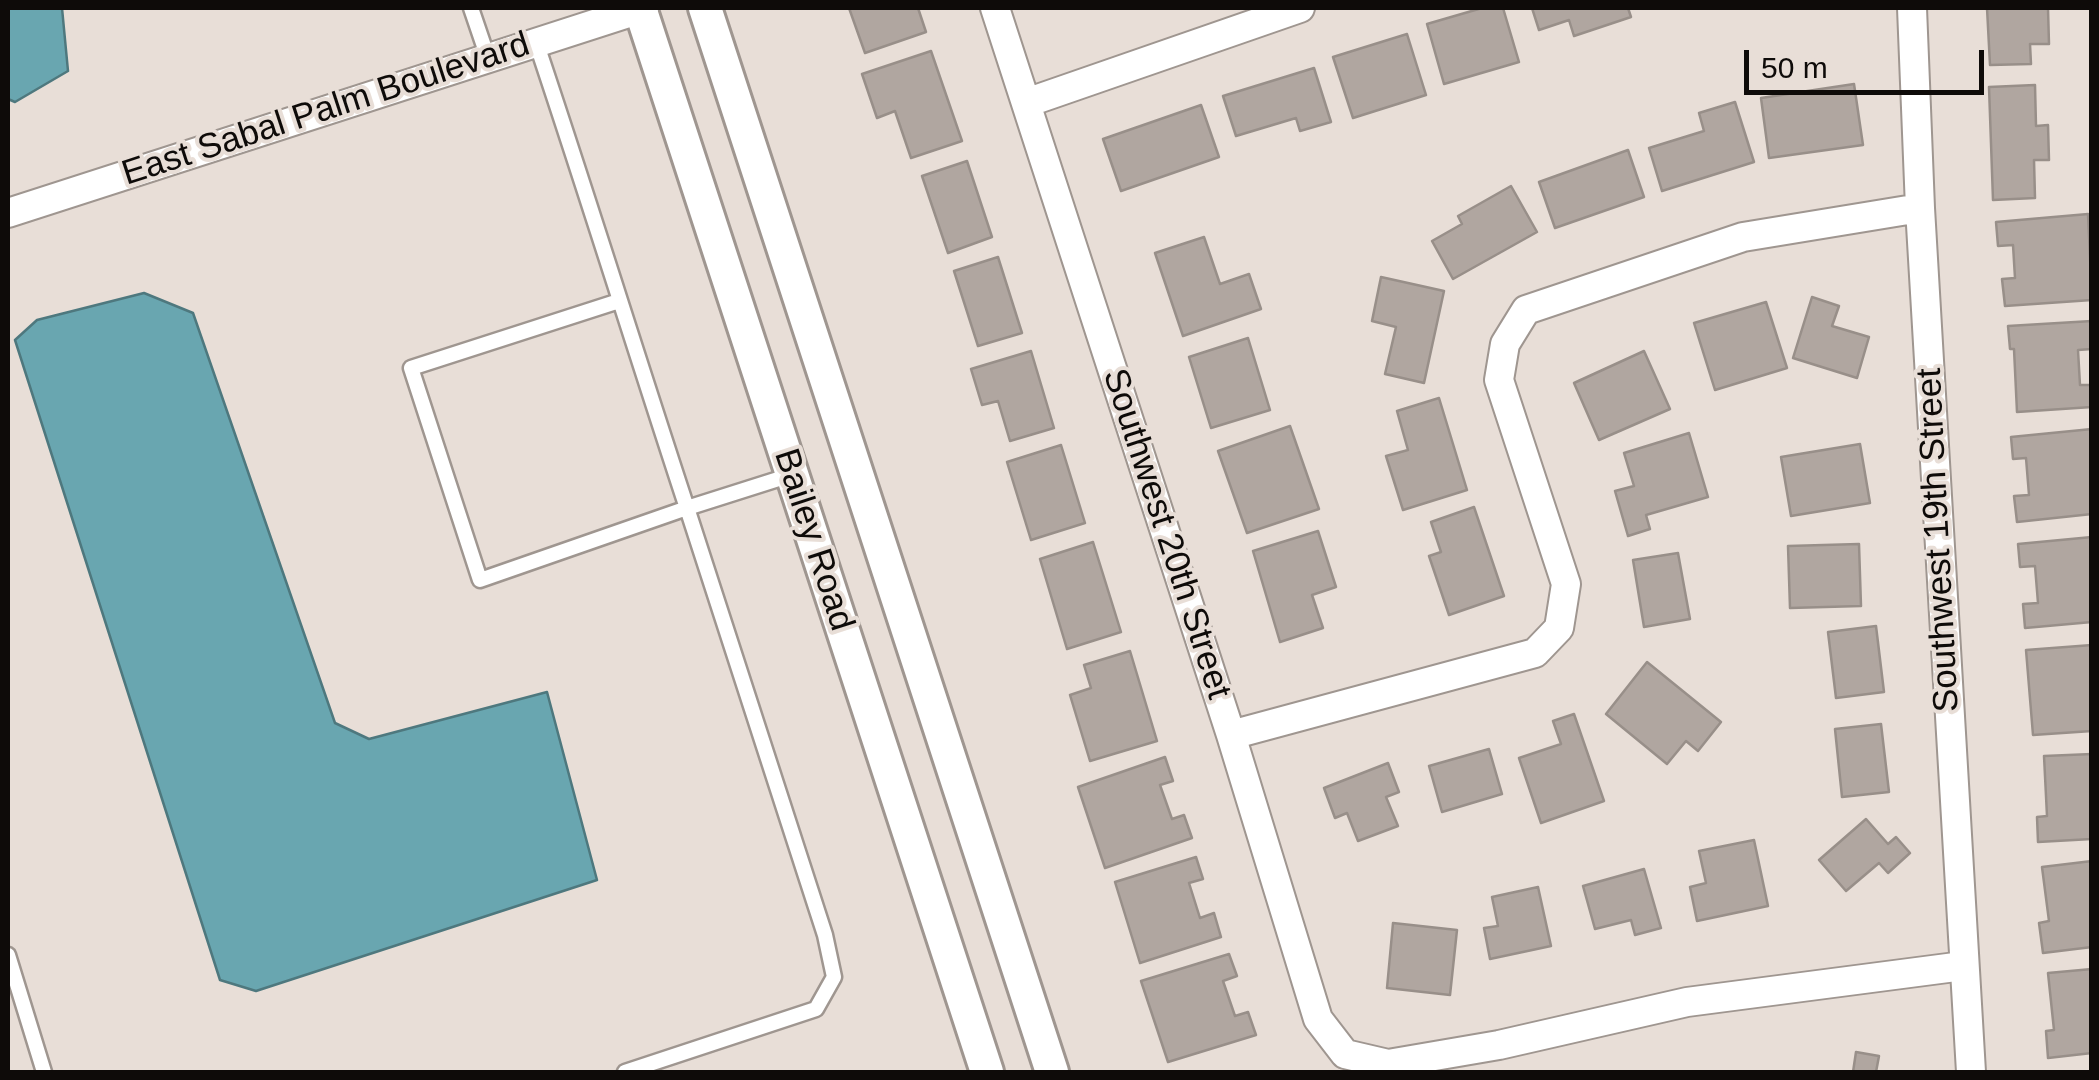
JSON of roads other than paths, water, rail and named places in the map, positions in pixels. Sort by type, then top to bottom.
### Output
[{"type":"street","name":"East Sabal Palm Boulevard","points":[[8,213],[641,8]]},
{"type":"street","name":"Bailey Road","points":[[641,8],[987,1072]]},
{"type":"street","name":"Bailey Road","points":[[705,8],[1052,1072]]},
{"type":"street","name":"Southwest 20th Street","points":[[995,8],[1231,735],[1318,1019],[1346,1054],[1388,1064],[1498,1045],[1687,1002],[1964,966]]},
{"type":"street","points":[[1026,103],[1300,8]]},
{"type":"street","name":"Southwest 19th Street","points":[[1912,8],[1920,208],[1971,1072]]},
{"type":"street","points":[[1231,735],[1535,653],[1559,628],[1566,584],[1499,380],[1505,344],[1526,310],[1743,237],[1920,208]]},
{"type":"lane","points":[[471,8],[488,58]]},
{"type":"lane","points":[[536,42],[825,935],[834,978],[816,1009],[624,1072]]},
{"type":"lane","points":[[619,300],[411,368],[480,580],[792,475]]},
{"type":"lane","points":[[8,955],[44,1072]]},
{"type":"water","points":[[8,8],[62,8],[68,71],[15,102],[8,99]]},
{"type":"water","points":[[144,293],[193,313],[335,723],[369,739],[547,692],[597,880],[256,991],[220,980],[15,340],[37,320]]}]
